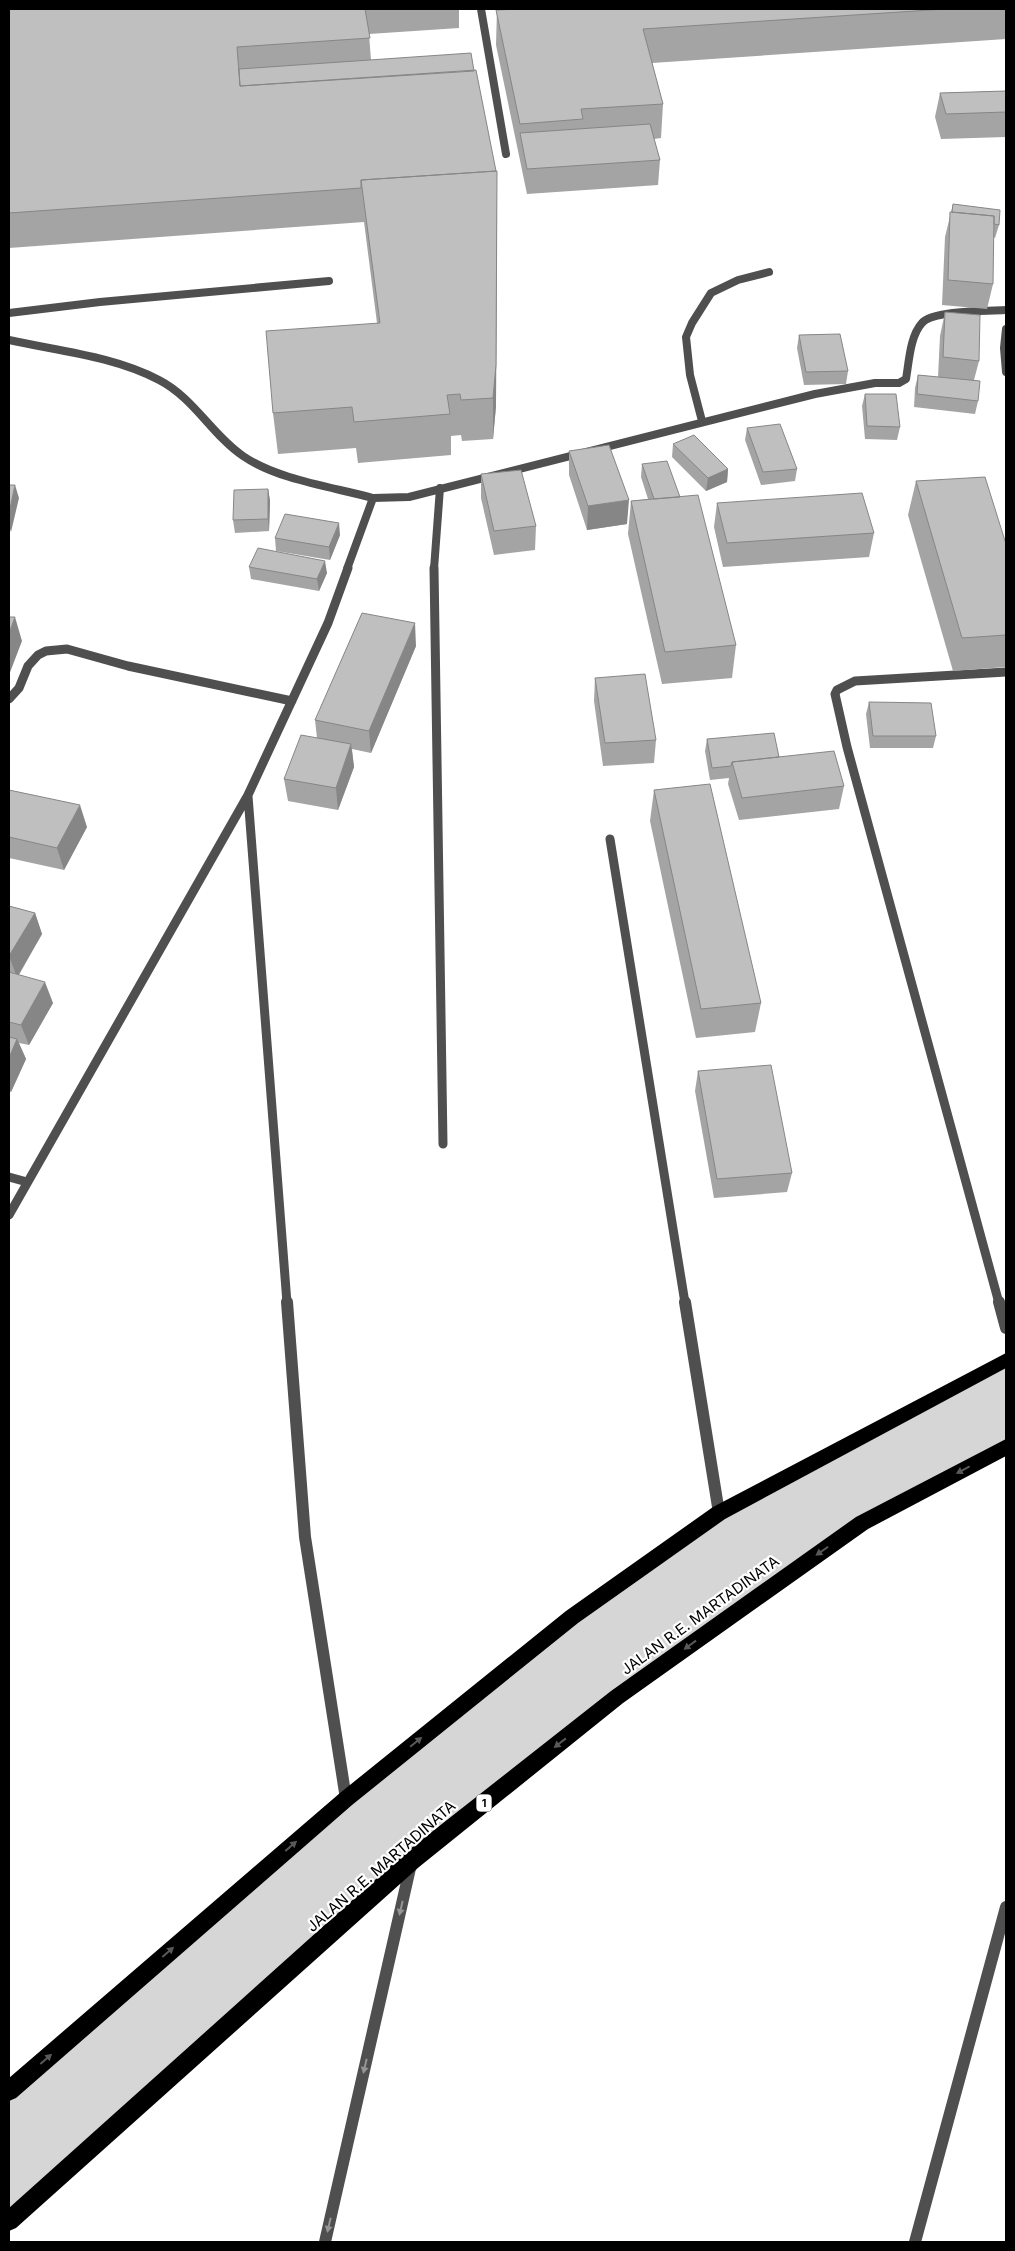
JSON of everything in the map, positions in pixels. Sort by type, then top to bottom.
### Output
[{"type":"highway","points":[[9,2091],[346,1799],[572,1617],[719,1513],[1006,1360]]},
{"type":"highway","name":"JALAN R.E. MARTADINATA","points":[[9,2221],[412,1860],[618,1697],[862,1523],[1006,1447]]},
{"type":"street","points":[[481,9],[506,154]]},
{"type":"street","points":[[702,421],[690,375],[686,337],[692,323],[711,293],[738,280],[770,272]]},
{"type":"street","points":[[9,313],[100,302],[329,281]]},
{"type":"street","points":[[9,340],[100,361],[158,379],[179,392],[217,432],[244,456],[270,469],[373,498],[408,496],[815,394],[875,383],[903,382],[908,373],[912,341],[921,323],[925,320],[948,313],[1006,310]]},
{"type":"street","points":[[1006,329],[1004,348],[1006,372]]},
{"type":"street","points":[[440,488],[433,586],[443,1144]]},
{"type":"street","points":[[9,1215],[248,795],[328,623],[373,498]]},
{"type":"street","points":[[9,699],[19,692],[28,663],[35,656],[46,651],[63,649],[125,666],[292,701]]},
{"type":"street","points":[[1006,672],[856,681],[837,690],[835,694],[847,747],[1006,1328]]},
{"type":"street","points":[[248,795],[305,1537],[346,1799]]},
{"type":"street","points":[[610,839],[719,1513]]},
{"type":"street","points":[[9,1177],[27,1182]]},
{"type":"street","points":[[325,2242],[412,1860]]},
{"type":"street","points":[[915,2242],[1006,1907]]},
{"type":"shaded area","points":[[1006,1360],[1006,1447],[862,1523],[412,1860],[9,2221],[9,2091],[346,1799],[719,1513]]},
{"type":"building","points":[[9,9],[365,9],[370,38],[237,47],[240,86],[476,70],[496,171],[361,180],[361,188],[9,213]]},
{"type":"building","points":[[945,9],[643,29],[663,104],[581,109],[583,119],[520,124],[496,10]]},
{"type":"building","points":[[471,53],[474,71],[240,86],[239,69]]},
{"type":"building","points":[[1006,91],[1006,112],[946,114],[940,93]]},
{"type":"building","points":[[650,124],[660,160],[527,169],[520,133]]},
{"type":"building","points":[[497,171],[496,365],[493,398],[461,400],[460,394],[447,395],[450,414],[354,422],[352,407],[273,413],[266,331],[380,323],[361,180]]},
{"type":"building","points":[[953,204],[1000,210],[999,225],[994,224],[994,216],[952,212]]},
{"type":"building","points":[[950,212],[994,216],[993,284],[948,280]]},
{"type":"building","points":[[945,312],[980,315],[979,361],[943,357]]},
{"type":"building","points":[[840,334],[848,371],[806,372],[799,335]]},
{"type":"building","points":[[918,375],[980,381],[978,401],[917,394]]},
{"type":"building","points":[[865,394],[896,394],[900,427],[867,426]]},
{"type":"building","points":[[780,424],[797,469],[763,472],[747,428]]},
{"type":"building","points":[[694,435],[728,469],[708,478],[673,444]]},
{"type":"building","points":[[609,445],[629,500],[588,506],[569,451]]},
{"type":"building","points":[[667,461],[680,497],[654,499],[642,464]]},
{"type":"building","points":[[521,470],[536,526],[494,531],[481,474]]},
{"type":"building","points":[[985,477],[1006,544],[1006,635],[962,638],[916,481]]},
{"type":"building","points":[[9,485],[15,485],[9,513]]},
{"type":"building","points":[[268,489],[268,519],[233,520],[234,490]]},
{"type":"building","points":[[862,493],[874,533],[727,543],[717,503]]},
{"type":"building","points":[[698,495],[736,645],[665,652],[631,501]]},
{"type":"building","points":[[285,514],[339,523],[329,547],[275,538]]},
{"type":"building","points":[[258,548],[325,561],[317,579],[249,567]]},
{"type":"building","points":[[362,613],[415,623],[369,731],[315,720]]},
{"type":"building","points":[[9,617],[15,617],[9,633]]},
{"type":"building","points":[[645,674],[656,740],[605,743],[595,678]]},
{"type":"building","points":[[869,702],[931,703],[936,736],[873,736]]},
{"type":"building","points":[[774,733],[779,757],[732,762],[731,766],[712,768],[707,739]]},
{"type":"building","points":[[301,735],[351,744],[336,788],[284,779]]},
{"type":"building","points":[[834,751],[844,786],[742,798],[732,762]]},
{"type":"building","points":[[710,784],[761,1003],[701,1009],[654,790]]},
{"type":"building","points":[[9,790],[80,805],[57,848],[9,837]]},
{"type":"building","points":[[9,906],[35,913],[9,956]]},
{"type":"building","points":[[9,972],[45,982],[21,1025],[9,1022]]},
{"type":"building","points":[[9,1037],[17,1039],[9,1058]]},
{"type":"building","points":[[771,1065],[792,1173],[717,1179],[698,1071]]}]
